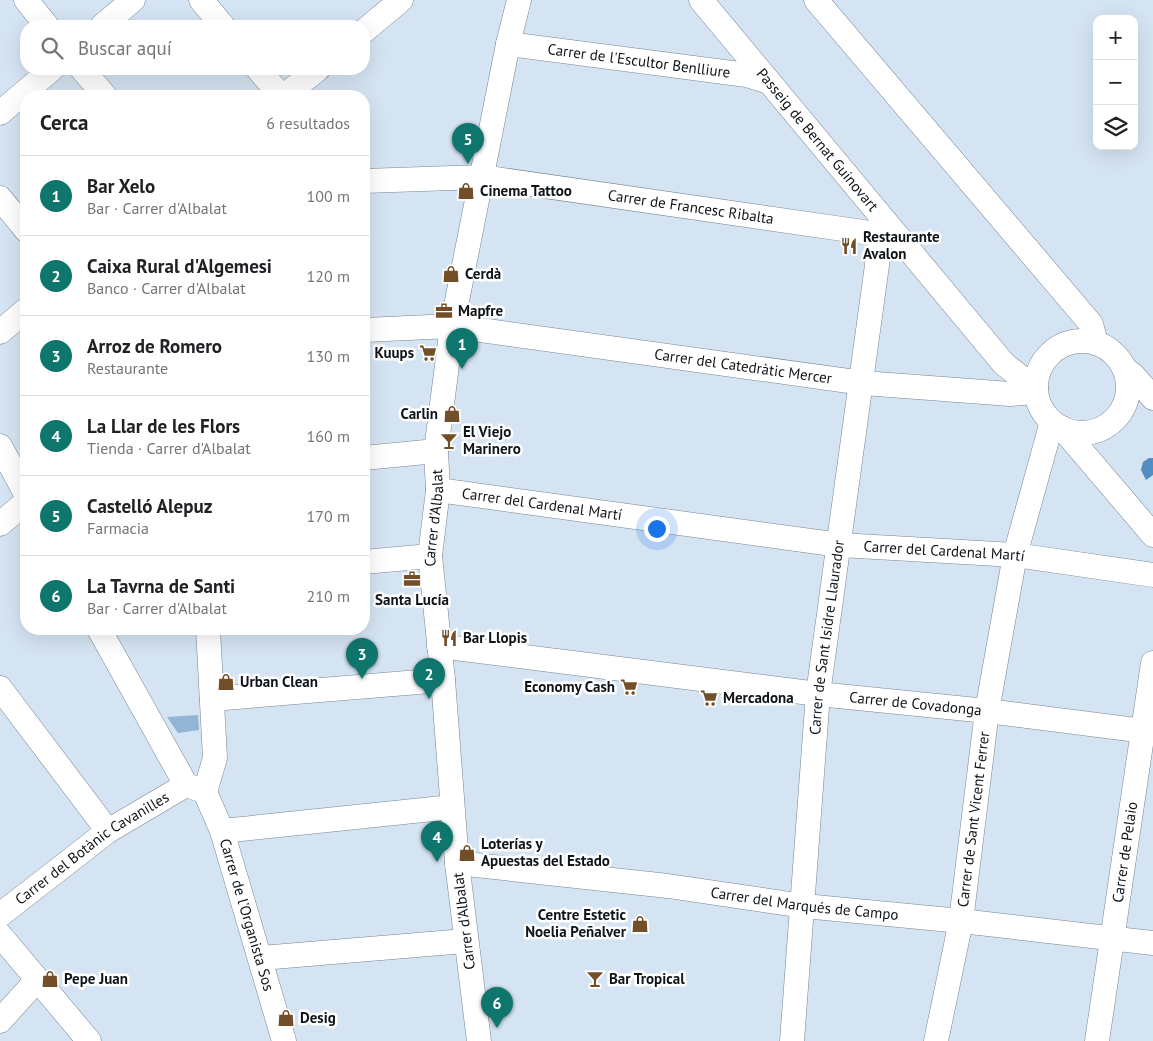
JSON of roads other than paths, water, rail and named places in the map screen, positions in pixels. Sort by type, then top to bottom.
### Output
[{"type":"street","points":[[26,0],[43,20]]},
{"type":"street","points":[[109,20],[133,0]]},
{"type":"street","points":[[201,0],[218,20]]},
{"type":"street","name":"Carrer d'Albalat","points":[[479,1041],[465,941],[457,863],[443,680],[430,556],[438,490],[436,451],[452,326],[508,44],[519,0]]},
{"type":"street","name":"Passeig de Bernat Guinovart","points":[[701,0],[769,82],[890,237],[1004,364],[1036,391]]},
{"type":"street","points":[[816,0],[1091,324],[1096,343]]},
{"type":"street","points":[[370,24],[388,4]]},
{"type":"street","name":"Carrer de l'Escultor Benlliure","points":[[508,44],[747,75],[769,82]]},
{"type":"street","points":[[27,90],[45,75]]},
{"type":"street","points":[[87,75],[100,90]]},
{"type":"street","points":[[263,75],[277,90]]},
{"type":"street","points":[[290,90],[310,75]]},
{"type":"street","points":[[0,113],[20,96]]},
{"type":"street","name":"Carrer de Francesc Ribalta","points":[[370,181],[482,177],[890,237]]},
{"type":"street","points":[[0,198],[20,223]]},
{"type":"street","name":"Carrer de Sant Isidre Llaurador","points":[[792,1041],[804,906],[818,694],[863,383],[890,237]]},
{"type":"street","points":[[0,332],[20,315]]},
{"type":"street","name":"Carrer del Catedràtic Mercer","points":[[370,330],[452,326],[863,383],[1010,394],[1036,391]]},
{"type":"street","points":[[1153,398],[1134,376],[1124,368],[1112,352],[1096,343],[1074,341],[1054,350],[1040,367],[1036,391],[1044,414],[1057,425],[1153,535]]},
{"type":"street","points":[[1057,425],[1072,432],[1093,431],[1112,421],[1119,414],[1127,396],[1127,377],[1124,368]]},
{"type":"street","name":"Carrer de Sant Vicent Ferrer","points":[[936,1041],[961,921],[987,711],[1015,555],[1057,425]]},
{"type":"street","points":[[0,446],[20,483]]},
{"type":"street","points":[[370,457],[436,451]]},
{"type":"street","name":"Carrer del Cardenal Martí","points":[[438,490],[840,544],[1015,555],[1153,575]]},
{"type":"street","points":[[0,524],[20,507]]},
{"type":"street","points":[[370,561],[430,556]]},
{"type":"street","name":"Carrer de l'Organista Sos","points":[[103,635],[140,703],[222,831],[284,1041]]},
{"type":"street","points":[[195,788],[215,758],[208,635]]},
{"type":"street","name":"Carrer de Covadonga","points":[[439,646],[818,694],[987,711],[1148,731]]},
{"type":"street","name":"Carrer de Pelaio","points":[[1097,1041],[1112,939],[1148,731],[1153,663]]},
{"type":"street","points":[[212,700],[443,680]]},
{"type":"street","points":[[0,688],[108,831]]},
{"type":"street","name":"Carrer del Botànic Cavanilles","points":[[0,915],[108,831],[195,788]]},
{"type":"street","points":[[222,831],[452,807]]},
{"type":"street","name":"Carrer del Marqués de Campo","points":[[457,863],[668,886],[804,906],[961,921],[1153,944]]},
{"type":"street","points":[[0,935],[89,1041]]},
{"type":"street","points":[[261,958],[465,941]]},
{"type":"street","points":[[0,1021],[37,980]]},
{"type":"place","name":"Castelló Alepuz","points":[[468,164]]},
{"type":"place","name":"Cinema Tattoo","points":[[466,191]]},
{"type":"place","name":"Restaurante Avalon","points":[[849,246]]},
{"type":"place","name":"Cerdà","points":[[451,274]]},
{"type":"place","name":"Mapfre","points":[[444,311]]},
{"type":"place","name":"Kuups","points":[[428,353]]},
{"type":"place","name":"Bar Xelo","points":[[462,369]]},
{"type":"place","name":"Carlin","points":[[452,414]]},
{"type":"place","name":"El Viejo Marinero","points":[[449,441]]},
{"type":"place","name":"Santa Lucía","points":[[412,579]]},
{"type":"place","name":"Bar Llopis","points":[[449,638]]},
{"type":"place","name":"Arroz de Romero","points":[[362,679]]},
{"type":"place","name":"Urban Clean","points":[[226,682]]},
{"type":"place","name":"Economy Cash","points":[[629,687]]},
{"type":"place","name":"Mercadona","points":[[709,698]]},
{"type":"place","name":"Caixa Rural d'Algemesi","points":[[429,699]]},
{"type":"place","name":"Loterías y Apuestas del Estado","points":[[467,853]]},
{"type":"place","name":"La Llar de les Flors","points":[[437,862]]},
{"type":"place","name":"Centre Estetic Noelia Peñalver","points":[[640,924]]},
{"type":"place","name":"Pepe Juan","points":[[50,979]]},
{"type":"place","name":"Bar Tropical","points":[[595,979]]},
{"type":"place","name":"Desig","points":[[286,1018]]},
{"type":"place","name":"La Tavrna de Santi","points":[[497,1028]]}]
